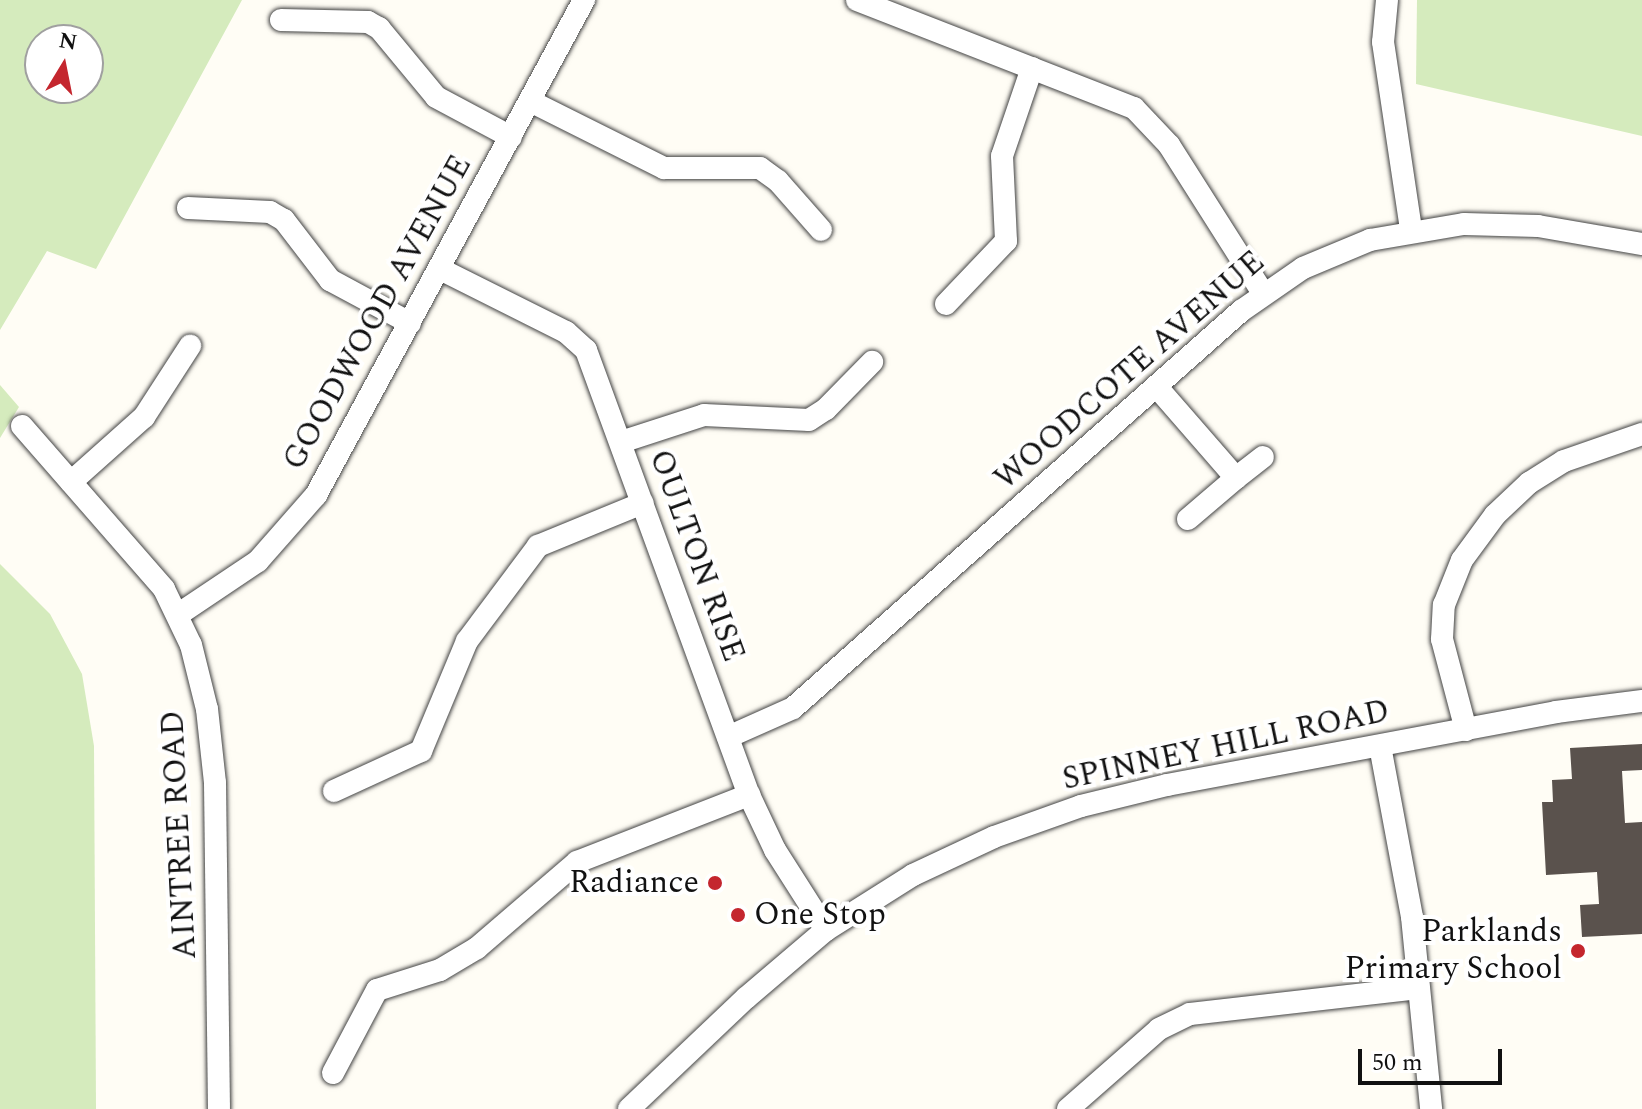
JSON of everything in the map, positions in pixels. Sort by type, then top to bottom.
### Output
[{"type":"street","name":"GOODWOOD AVENUE","points":[[179,614],[229,585],[300,518],[330,473],[584,0]]},
{"type":"street","points":[[857,0],[1102,92],[1147,119],[1263,293]]},
{"type":"street","points":[[1387,0],[1383,42],[1411,230]]},
{"type":"street","points":[[281,20],[368,22],[379,28],[436,97],[511,137]]},
{"type":"street","points":[[946,304],[1006,241],[1002,156],[1032,68]]},
{"type":"street","points":[[530,101],[664,168],[760,168],[778,181],[821,230]]},
{"type":"street","points":[[188,208],[270,212],[284,220],[330,280],[410,323]]},
{"type":"street","name":"WOODCOTE AVENUE","points":[[728,737],[793,708],[1263,293],[1346,248],[1411,230],[1512,223],[1642,244]]},
{"type":"street","name":"OULTON RISE","points":[[440,269],[566,332],[586,350],[749,795],[775,850],[826,930]]},
{"type":"street","points":[[71,482],[144,417],[190,346]]},
{"type":"street","points":[[621,442],[704,415],[809,420],[872,362]]},
{"type":"street","points":[[1156,386],[1236,478]]},
{"type":"street","name":"AINTREE ROAD","points":[[22,426],[156,578],[179,614],[201,680],[213,758],[219,862],[219,1109]]},
{"type":"street","points":[[1466,730],[1442,639],[1444,605],[1462,560],[1495,515],[1529,483],[1564,461],[1642,434]]},
{"type":"street","points":[[1188,519],[1263,457]]},
{"type":"street","points":[[334,791],[413,757],[427,744],[467,641],[538,546],[643,503]]},
{"type":"street","name":"SPINNEY HILL ROAD","points":[[629,1109],[746,998],[826,930],[925,869],[1038,820],[1167,785],[1642,701]]},
{"type":"street","points":[[1380,746],[1408,887],[1431,1109]]},
{"type":"street","points":[[333,1073],[377,990],[440,970],[477,948],[577,862],[749,795]]},
{"type":"street","points":[[1068,1109],[1159,1029],[1190,1014],[1419,988]]},
{"type":"green space","points":[[0,0],[242,0],[96,269],[47,251],[0,330]]},
{"type":"green space","points":[[1417,0],[1642,0],[1642,136],[1416,84]]},
{"type":"green space","points":[[0,385],[19,407],[0,438]]},
{"type":"green space","points":[[0,564],[50,614],[82,674],[94,746],[96,1109],[0,1109]]},
{"type":"building","name":"Parklands Primary School","points":[[1642,744],[1642,770],[1622,771],[1625,823],[1642,822],[1642,934],[1582,937],[1580,905],[1599,904],[1597,872],[1546,875],[1542,802],[1553,802],[1552,780],[1572,779],[1570,748]]},
{"type":"place","name":"Radiance","points":[[715,883]]},
{"type":"place","name":"One Stop","points":[[738,915]]},
{"type":"place","name":"Parklands Primary School","points":[[1578,951]]}]
